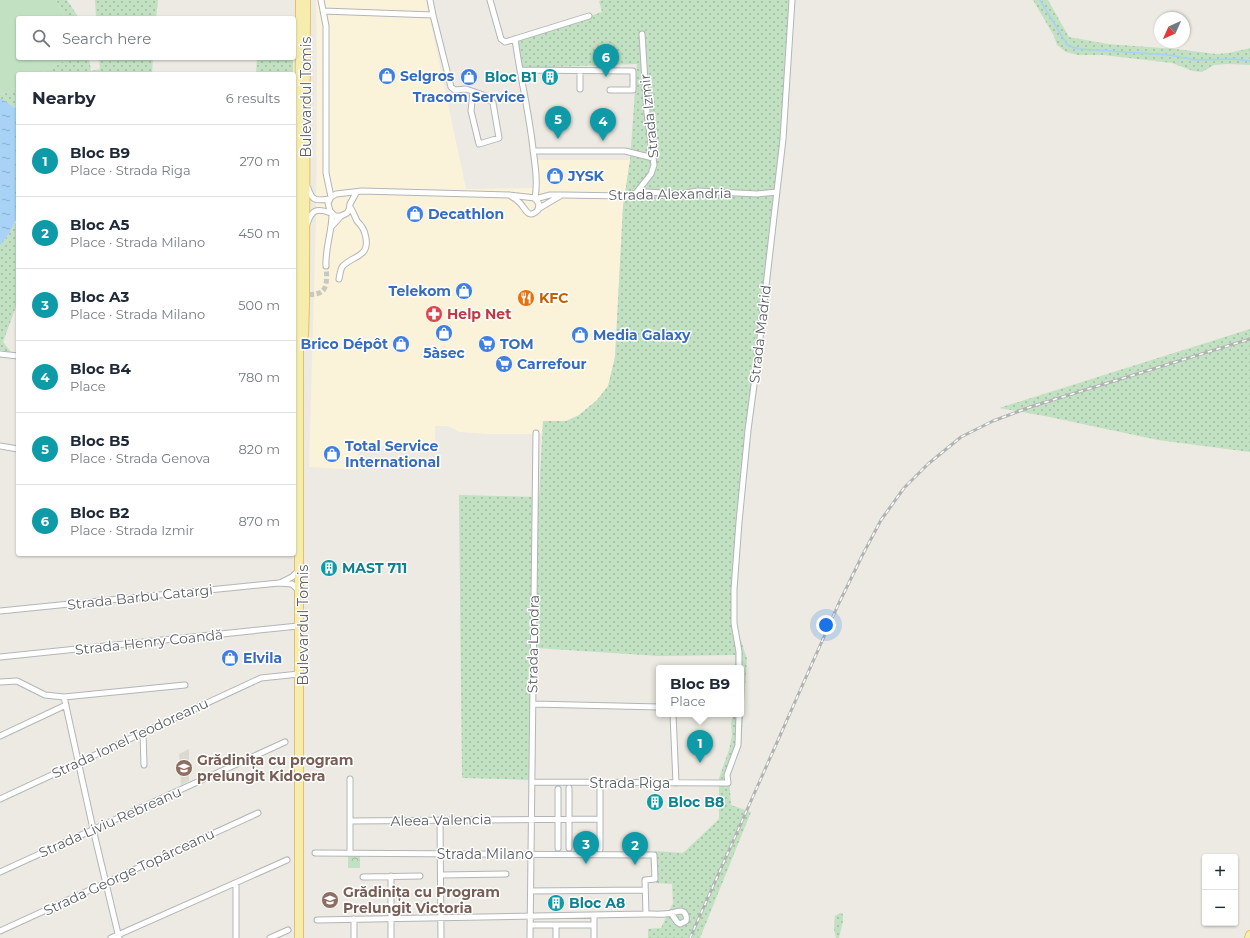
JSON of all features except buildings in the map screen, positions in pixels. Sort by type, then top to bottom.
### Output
[{"type":"main road","name":"Bulevardul Tomis","points":[[300,0],[305,938]]},
{"type":"main road","name":"Bulevardul Tomis","points":[[302,281],[306,182],[306,0]]},
{"type":"main road","name":"Bulevardul Tomis","points":[[299,938],[298,464],[302,304]]},
{"type":"street","points":[[321,0],[326,26],[326,173],[330,198],[328,205],[332,213],[332,226],[328,237],[326,251],[326,266]]},
{"type":"street","points":[[430,0],[451,87],[455,90],[466,89],[486,96],[493,103],[499,138],[479,144],[471,111],[473,92]]},
{"type":"street","points":[[490,0],[501,39],[505,42],[588,16]]},
{"type":"street","name":"Strada Madrid","points":[[739,665],[740,652],[734,623],[734,589],[738,529],[748,430],[785,116],[787,61],[792,0]]},
{"type":"street","points":[[323,10],[433,15]]},
{"type":"street","name":"Strada Izmir","points":[[636,193],[651,174],[654,165],[647,113],[642,34]]},
{"type":"street","points":[[509,195],[523,206],[524,210],[528,213],[534,213],[538,210],[539,204],[535,198],[534,151],[515,40]]},
{"type":"street","points":[[520,70],[633,71],[633,90],[610,90]]},
{"type":"street","points":[[580,70],[580,89]]},
{"type":"street","points":[[296,118],[300,101]]},
{"type":"street","points":[[534,151],[625,151],[653,158]]},
{"type":"street","points":[[306,182],[310,194],[314,199],[320,200],[340,194],[362,191],[509,195],[535,198]]},
{"type":"street","points":[[328,185],[348,198],[365,234],[366,243],[364,250],[360,256],[342,268],[339,279]]},
{"type":"street","name":"Strada Alexandria","points":[[535,198],[550,195],[625,196],[647,192],[680,194],[698,191],[757,194],[777,192]]},
{"type":"street","points":[[332,226],[347,213],[356,193]]},
{"type":"street","name":"Strada Alexandria","points":[[538,210],[548,202],[563,195]]},
{"type":"street","points":[[523,206],[524,201],[528,198]]},
{"type":"street","points":[[305,229],[310,215],[313,212],[320,210],[358,221]]},
{"type":"street","points":[[0,354],[16,356]]},
{"type":"street","name":"Strada Londra","points":[[530,938],[536,433]]},
{"type":"street","points":[[296,440],[298,464]]},
{"type":"street","points":[[0,446],[16,449]]},
{"type":"street","name":"Strada Barbu Catargi","points":[[279,583],[292,577],[298,571]]},
{"type":"street","name":"Strada Barbu Catargi","points":[[0,611],[279,583],[292,584],[298,590]]},
{"type":"street","name":"Strada Henry Coandă","points":[[0,657],[298,626]]},
{"type":"street","name":"Strada Ionel Teodoreanu","points":[[0,799],[261,678],[299,674]]},
{"type":"street","points":[[0,682],[17,681],[45,695],[64,697],[185,685]]},
{"type":"street","points":[[64,697],[93,829],[119,936]]},
{"type":"street","points":[[533,704],[656,707]]},
{"type":"street","points":[[0,736],[66,705]]},
{"type":"street","points":[[673,717],[676,783]]},
{"type":"street","name":"Strada Riga","points":[[532,782],[728,783],[727,775],[738,745],[739,717]]},
{"type":"street","points":[[143,733],[144,765]]},
{"type":"street","name":"Strada Liviu Rebreanu","points":[[0,872],[285,742]]},
{"type":"street","points":[[350,779],[350,853]]},
{"type":"street","points":[[600,783],[600,849]]},
{"type":"street","points":[[558,788],[558,848]]},
{"type":"street","points":[[569,788],[569,848]]},
{"type":"street","name":"Strada George Topârceanu","points":[[0,931],[258,813]]},
{"type":"street","name":"Aleea Valencia","points":[[350,820],[531,818],[600,819]]},
{"type":"street","points":[[440,820],[440,938]]},
{"type":"street","name":"Strada Milano","points":[[315,853],[654,855],[655,880],[645,880],[645,890]]},
{"type":"street","points":[[111,938],[119,936],[287,860]]},
{"type":"street","points":[[441,875],[506,874]]},
{"type":"street","points":[[391,876],[392,938]]},
{"type":"street","points":[[363,877],[420,876]]},
{"type":"street","points":[[236,883],[236,938]]},
{"type":"street","points":[[531,891],[645,890],[646,914]]},
{"type":"street","points":[[317,920],[671,913]]},
{"type":"street","points":[[594,915],[594,938]]},
{"type":"street","points":[[354,920],[354,938]]},
{"type":"street","points":[[530,925],[594,925]]},
{"type":"street","points":[[556,925],[556,938]]},
{"type":"street","points":[[270,938],[288,930]]},
{"type":"shaded area","points":[[316,0],[426,0],[466,189],[537,188],[536,160],[630,160],[623,206],[615,357],[608,386],[597,400],[579,415],[566,421],[543,421],[542,434],[487,434],[460,432],[448,426],[435,426],[435,450],[358,445],[358,470],[309,467],[316,217]]},
{"type":"shaded area","name":"Grădinița cu program prelungit Kidoera","points":[[189,749],[189,781],[181,785],[179,754]]},
{"type":"green space","points":[[0,0],[56,0],[64,16],[16,16],[16,60],[65,60],[44,72],[16,72],[16,87],[6,93],[0,94]]},
{"type":"green space","points":[[56,0],[67,0],[78,16],[64,16]]},
{"type":"green space","points":[[95,0],[158,0],[156,16],[96,16]]},
{"type":"green space","points":[[794,0],[741,527],[735,622],[747,659],[744,702],[744,665],[735,665],[735,655],[659,656],[536,648],[532,780],[462,778],[459,495],[539,497],[543,421],[566,421],[579,415],[597,400],[608,386],[615,357],[623,206],[630,160],[637,64],[520,68],[516,42],[602,12],[599,1]]},
{"type":"green space","points":[[1033,0],[1048,0],[1069,37],[1108,44],[1176,49],[1216,54],[1229,53],[1250,48],[1250,65],[1214,65],[1202,72],[1193,71],[1172,63],[1103,55],[1078,55],[1066,52],[1057,45],[1054,36]]},
{"type":"green space","points":[[65,60],[89,60],[91,71],[100,69],[99,60],[153,60],[152,72],[44,72]]},
{"type":"green space","points":[[257,60],[293,60],[293,72],[256,72]]},
{"type":"green space","points":[[16,87],[16,109],[0,98],[0,94],[6,93]]},
{"type":"green space","points":[[14,223],[16,224],[16,306],[3,342],[11,352],[0,350],[0,246],[10,232]]},
{"type":"green space","points":[[1250,329],[1250,452],[1158,440],[1045,416],[999,408]]},
{"type":"green space","points":[[732,717],[743,717],[741,746],[729,776],[731,805],[751,812],[700,938],[648,938],[648,929],[661,928],[673,903],[672,884],[656,883],[655,851],[683,853],[719,819],[719,778],[729,750],[732,736],[731,724]]},
{"type":"green space","points":[[360,855],[360,868],[348,868],[348,856]]},
{"type":"green space","points":[[840,913],[843,914],[843,921],[839,938],[836,938],[834,929],[835,916]]},
{"type":"water","points":[[0,98],[16,109],[16,219],[10,232],[0,246]]},
{"type":"waterway","points":[[1040,0],[1068,46],[1081,49],[1169,55],[1195,60],[1234,59],[1250,61]]},
{"type":"tunnel","points":[[296,294],[317,294],[321,292],[326,284],[326,266]]},
{"type":"railway","points":[[690,938],[839,603],[881,520],[904,488],[928,464],[961,437],[993,421],[1030,407],[1250,339]]},
{"type":"place","name":"Selgros","points":[[387,76]]},
{"type":"place","name":"Tracom Service","points":[[469,77]]},
{"type":"place","name":"Bloc B1","points":[[550,77]]},
{"type":"place","name":"Bloc B2","points":[[606,77]]},
{"type":"place","name":"Bloc B5","points":[[558,139]]},
{"type":"place","name":"Bloc B4","points":[[603,141]]},
{"type":"place","name":"JYSK","points":[[555,176]]},
{"type":"place","name":"Decathlon","points":[[415,214]]},
{"type":"place","name":"Telekom","points":[[464,291]]},
{"type":"place","name":"KFC","points":[[526,298]]},
{"type":"place","name":"Help Net","points":[[434,314]]},
{"type":"place","name":"5àsec","points":[[444,333]]},
{"type":"place","name":"Media Galaxy","points":[[580,335]]},
{"type":"place","name":"Brico Dépôt","points":[[401,344]]},
{"type":"place","name":"TOM","points":[[487,344]]},
{"type":"place","name":"Carrefour","points":[[504,364]]},
{"type":"place","name":"Total Service International","points":[[332,454]]},
{"type":"place","name":"MAST 711","points":[[329,568]]},
{"type":"place","name":"Elvila","points":[[230,658]]},
{"type":"place","name":"Bloc B9","points":[[700,763]]},
{"type":"place","name":"Grădinița cu program prelungit Kidoera","points":[[184,768]]},
{"type":"place","name":"Bloc B8","points":[[655,802]]},
{"type":"place","name":"Bloc A3","points":[[586,864]]},
{"type":"place","name":"Bloc A5","points":[[635,865]]},
{"type":"place","name":"Grădinița cu Program Prelungit Victoria","points":[[330,900]]},
{"type":"place","name":"Bloc A8","points":[[556,903]]}]
